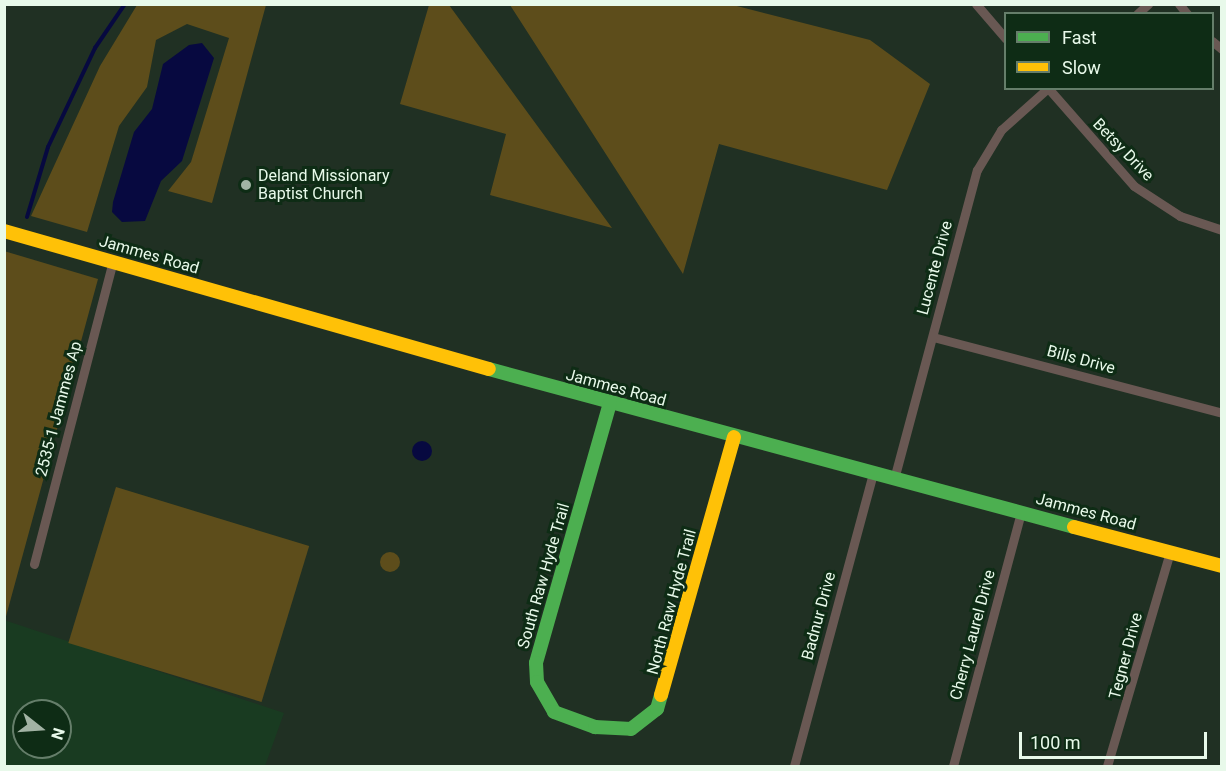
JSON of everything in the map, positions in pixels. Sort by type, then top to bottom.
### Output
[{"type":"street","points":[[976,4],[1004,38]]},
{"type":"street","name":"Lucente Drive","points":[[894,479],[982,156],[1001,130],[1047,90]]},
{"type":"street","name":"Betsy Drive","points":[[1049,90],[1134,186],[1180,216],[1221,230]]},
{"type":"street","name":"Jammes Road","points":[[4,231],[610,403],[1221,566]]},
{"type":"street","name":"2535-1 Jammes Ap","points":[[34,564],[113,261]]},
{"type":"street","name":"Bills Drive","points":[[933,337],[1221,413]]},
{"type":"street","name":"South Raw Hyde Trail","points":[[595,727],[554,712],[537,682],[537,663],[610,403]]},
{"type":"street","name":"North Raw Hyde Trail","points":[[595,727],[631,729],[657,709],[735,437]]},
{"type":"street","name":"Badnur Drive","points":[[794,766],[873,473]]},
{"type":"street","name":"Cherry Laurel Drive","points":[[952,766],[1022,512]]},
{"type":"street","name":"Tegner Drive","points":[[1107,766],[1170,552]]},
{"type":"shaded area","points":[[137,5],[266,5],[212,203],[168,191],[191,162],[229,38],[187,24],[156,40],[147,87],[119,126],[87,232],[31,216],[100,66]]},
{"type":"shaded area","points":[[429,5],[449,5],[612,228],[490,195],[506,134],[400,104]]},
{"type":"shaded area","points":[[510,5],[733,5],[870,40],[930,84],[887,190],[719,144],[683,274]]},
{"type":"shaded area","points":[[202,43],[214,58],[182,161],[161,181],[145,221],[122,222],[112,212],[113,202],[134,132],[152,109],[163,64],[189,45]]},
{"type":"shaded area","points":[[4,251],[98,279],[5,620],[4,620]]},
{"type":"shaded area","points":[[422,441],[429,444],[432,451],[429,458],[422,461],[415,458],[412,451],[415,444]]},
{"type":"shaded area","points":[[116,487],[309,546],[262,702],[68,643]]},
{"type":"shaded area","points":[[390,552],[397,555],[400,562],[397,569],[390,572],[383,569],[380,562],[383,555]]},
{"type":"shaded area","points":[[4,620],[284,713],[265,766],[5,766]]},
{"type":"waterway","points":[[27,217],[48,147],[95,48],[125,4]]},
{"type":"traffic: fast","points":[[489,369],[1074,527]]},
{"type":"traffic: fast","points":[[610,403],[536,663],[537,682],[554,712],[595,727],[631,729],[657,709],[661,695]]},
{"type":"traffic: slow","points":[[4,231],[489,369]]},
{"type":"traffic: slow","points":[[661,695],[734,437]]},
{"type":"traffic: slow","points":[[1074,527],[1222,566]]},
{"type":"place","name":"Deland Missionary Baptist Church","points":[[246,185]]}]
